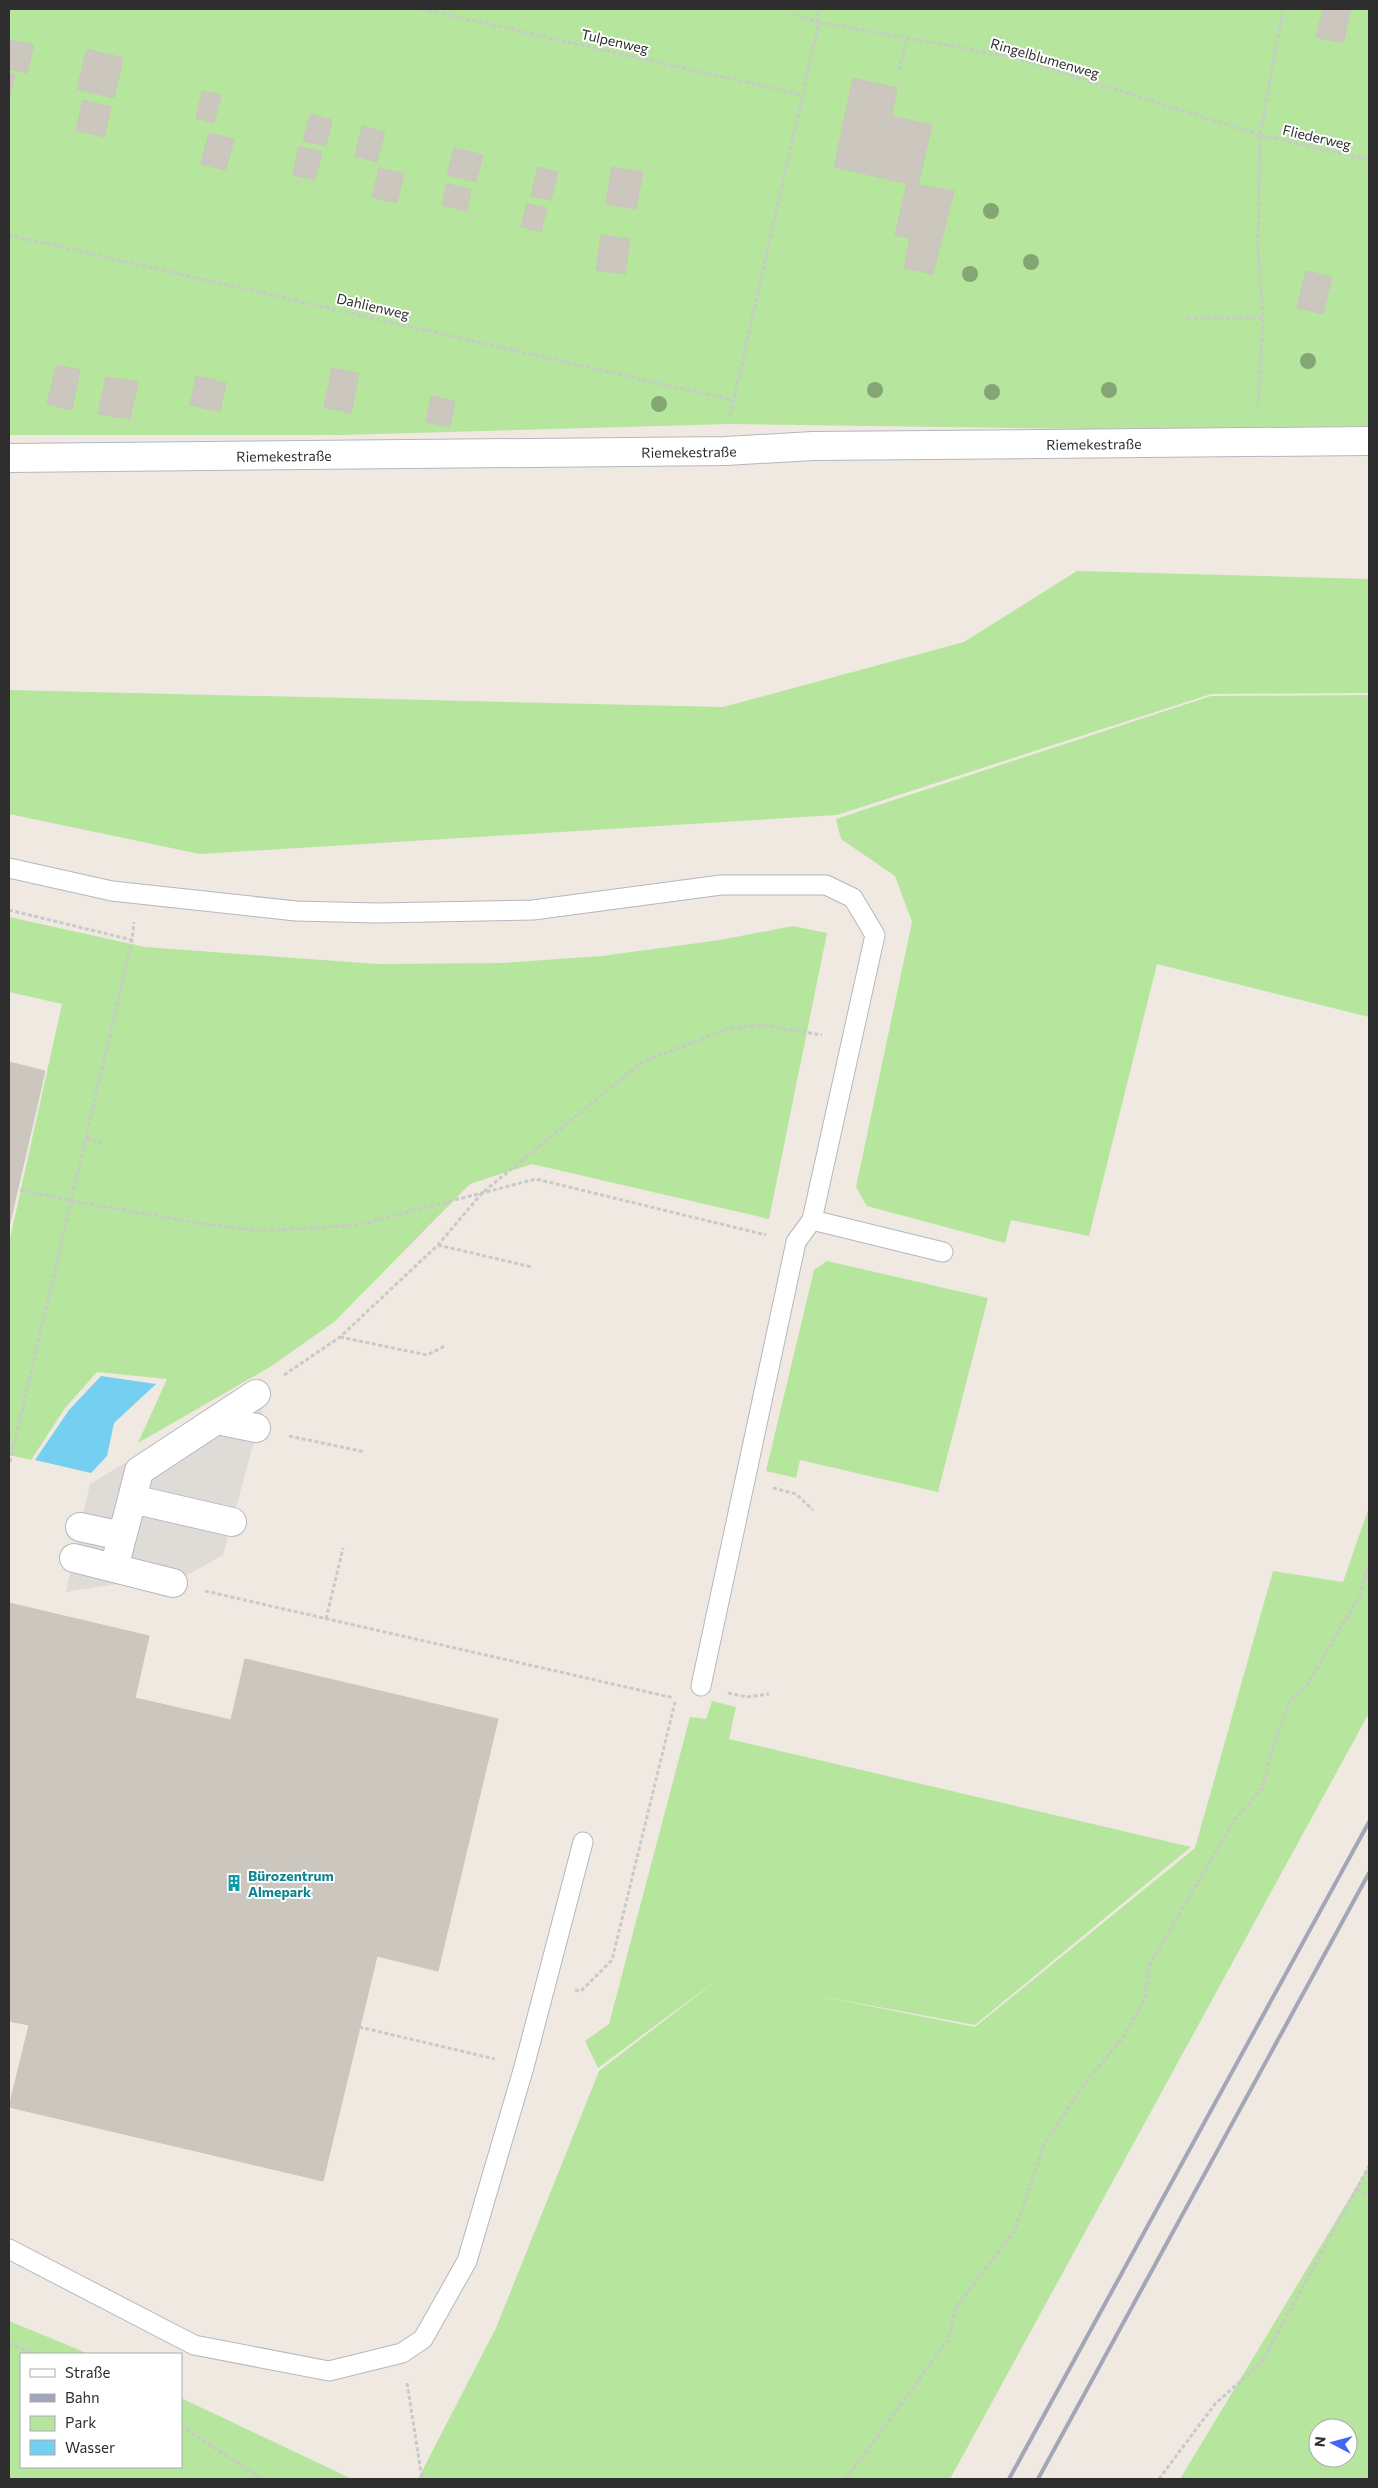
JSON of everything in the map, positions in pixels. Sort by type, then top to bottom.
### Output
[{"type":"street","name":"Riemekestraße","points":[[9,458],[726,451],[812,446],[1369,441]]},
{"type":"street","points":[[173,1583],[87,1566],[122,1536],[139,1471],[256,1394]]},
{"type":"street","points":[[217,1420],[256,1428]]},
{"type":"street","points":[[132,1499],[232,1522]]},
{"type":"street","points":[[80,1527],[122,1536]]},
{"type":"lane","points":[[9,868],[112,892],[296,911],[378,913],[533,910],[721,885],[826,885],[853,898],[876,935],[812,1220],[796,1242],[701,1686]]},
{"type":"lane","points":[[812,1220],[943,1252]]},
{"type":"lane","points":[[9,2250],[194,2344],[329,2371],[402,2353],[423,2338],[467,2261],[547,1985],[583,1842]]},
{"type":"path","name":"Tulpenweg","points":[[422,9],[802,95]]},
{"type":"path","points":[[726,451],[732,400],[819,22],[817,9]]},
{"type":"path","points":[[1256,443],[1263,318],[1258,248],[1260,135],[1283,9]]},
{"type":"path","name":"Ringelblumenweg","points":[[791,14],[819,22],[906,36],[1012,57],[1260,135]]},
{"type":"path","points":[[899,70],[906,36]]},
{"type":"path","name":"Fliederweg","points":[[1260,135],[1369,160]]},
{"type":"path","name":"Dahlienweg","points":[[9,235],[732,400]]},
{"type":"path","points":[[1187,318],[1263,318]]},
{"type":"path","points":[[10,1462],[132,940],[137,894]]},
{"type":"path","points":[[9,910],[132,940]]},
{"type":"path","points":[[256,1394],[340,1337],[438,1245],[482,1194],[642,1062],[728,1029],[761,1025],[852,1040]]},
{"type":"path","points":[[86,1139],[105,1142]]},
{"type":"path","points":[[20,1190],[204,1224],[264,1231],[357,1225],[536,1179],[796,1242]]},
{"type":"path","points":[[438,1245],[532,1267]]},
{"type":"path","points":[[340,1337],[427,1355],[445,1346]]},
{"type":"path","points":[[256,1428],[365,1452]]},
{"type":"path","points":[[774,1488],[796,1494],[813,1510]]},
{"type":"path","points":[[326,1618],[343,1548]]},
{"type":"path","points":[[846,2479],[948,2340],[956,2307],[1015,2230],[1044,2145],[1085,2083],[1122,2039],[1145,1999],[1149,1966],[1235,1819],[1262,1789],[1275,1740],[1290,1701],[1307,1685],[1360,1595],[1369,1562]]},
{"type":"path","points":[[173,1583],[697,1704],[701,1686]]},
{"type":"path","points":[[737,1695],[747,1697],[769,1694]]},
{"type":"path","points":[[547,1985],[581,1991],[612,1960],[676,1698]]},
{"type":"path","points":[[359,2027],[524,2067]]},
{"type":"path","points":[[1159,2479],[1215,2404],[1261,2363],[1369,2166]]},
{"type":"path","points":[[1357,2189],[1369,2196]]},
{"type":"path","points":[[9,2343],[33,2353]]},
{"type":"path","points":[[406,2382],[422,2479]]},
{"type":"path","points":[[182,2427],[262,2479]]},
{"type":"green space","points":[[9,9],[1369,9],[1369,426],[1161,430],[729,424],[342,435],[9,435]]},
{"type":"green space","points":[[1077,571],[1369,579],[1369,693],[1211,694],[837,815],[200,854],[9,814],[9,690],[723,707],[964,642]]},
{"type":"green space","points":[[1369,695],[1369,1017],[1157,964],[1089,1236],[1011,1220],[1005,1243],[867,1206],[856,1187],[912,922],[895,876],[841,839],[836,819],[1211,696]]},
{"type":"green space","points":[[9,917],[145,947],[377,964],[501,963],[602,956],[720,940],[793,926],[827,933],[769,1219],[532,1164],[470,1184],[334,1322],[270,1367],[138,1443],[167,1379],[97,1372],[65,1408],[31,1460],[9,1455],[9,1243],[62,1004],[9,992]]},
{"type":"green space","points":[[827,1261],[988,1298],[938,1492],[800,1460],[796,1478],[766,1471],[814,1270]]},
{"type":"green space","points":[[1369,1507],[1369,1713],[950,2479],[418,2479],[496,2328],[599,2071],[721,1977],[598,2068],[585,2041],[609,2024],[690,1717],[706,1719],[712,1701],[736,1707],[729,1739],[1191,1847],[975,2025],[809,1994],[975,2027],[1195,1848],[1273,1571],[1343,1582]]},
{"type":"green space","points":[[1369,2166],[1369,2479],[1180,2479]]},
{"type":"green space","points":[[9,2321],[87,2353],[20,2353],[20,2468],[182,2468],[182,2398],[352,2479],[9,2479]]},
{"type":"shaded area","points":[[265,1401],[223,1555],[173,1583],[123,1583],[66,1592],[90,1484],[217,1407]]},
{"type":"water","points":[[101,1376],[156,1384],[114,1423],[107,1456],[91,1473],[35,1460],[69,1410]]},
{"type":"building","points":[[1323,9],[1351,9],[1343,43],[1316,37]]},
{"type":"building","points":[[9,40],[34,45],[27,73],[9,69]]},
{"type":"building","points":[[87,49],[123,58],[114,98],[77,89]]},
{"type":"building","points":[[9,73],[15,75],[9,100]]},
{"type":"building","points":[[853,78],[897,88],[892,116],[932,125],[918,186],[834,167]]},
{"type":"building","points":[[202,91],[221,95],[214,123],[196,118]]},
{"type":"building","points":[[83,100],[111,107],[104,137],[76,130]]},
{"type":"building","points":[[310,114],[332,120],[326,146],[303,141]]},
{"type":"building","points":[[362,126],[385,132],[377,162],[355,156]]},
{"type":"building","points":[[209,133],[234,139],[226,170],[201,164]]},
{"type":"building","points":[[299,146],[322,152],[315,180],[293,175]]},
{"type":"building","points":[[454,148],[483,155],[476,182],[447,175]]},
{"type":"building","points":[[538,167],[558,172],[551,200],[531,196]]},
{"type":"building","points":[[612,167],[643,172],[636,209],[606,204]]},
{"type":"building","points":[[379,168],[404,174],[397,203],[372,197]]},
{"type":"building","points":[[907,183],[954,191],[933,274],[904,268],[910,238],[895,235]]},
{"type":"building","points":[[447,184],[471,190],[467,211],[442,205]]},
{"type":"building","points":[[527,203],[547,208],[541,232],[521,227]]},
{"type":"building","points":[[601,235],[630,239],[625,274],[596,270]]},
{"type":"building","points":[[1306,271],[1332,277],[1323,314],[1297,308]]},
{"type":"building","points":[[56,365],[80,370],[72,410],[47,404]]},
{"type":"building","points":[[332,368],[359,374],[351,413],[324,407]]},
{"type":"building","points":[[196,376],[226,383],[220,412],[190,405]]},
{"type":"building","points":[[106,377],[138,382],[130,419],[98,414]]},
{"type":"building","points":[[431,396],[455,401],[450,427],[426,422]]},
{"type":"building","points":[[9,1062],[45,1071],[9,1227]]},
{"type":"building","name":"Bürozentrum Almepark","points":[[9,1603],[149,1636],[135,1698],[231,1720],[245,1659],[498,1719],[438,1971],[377,1956],[323,2181],[9,2107],[29,2025],[9,2021]]},
{"type":"railway","points":[[1009,2479],[1369,1822]]},
{"type":"railway","points":[[1038,2479],[1369,1873]]},
{"type":"place","name":"Bürozentrum Almepark","points":[[234,1883]]}]
